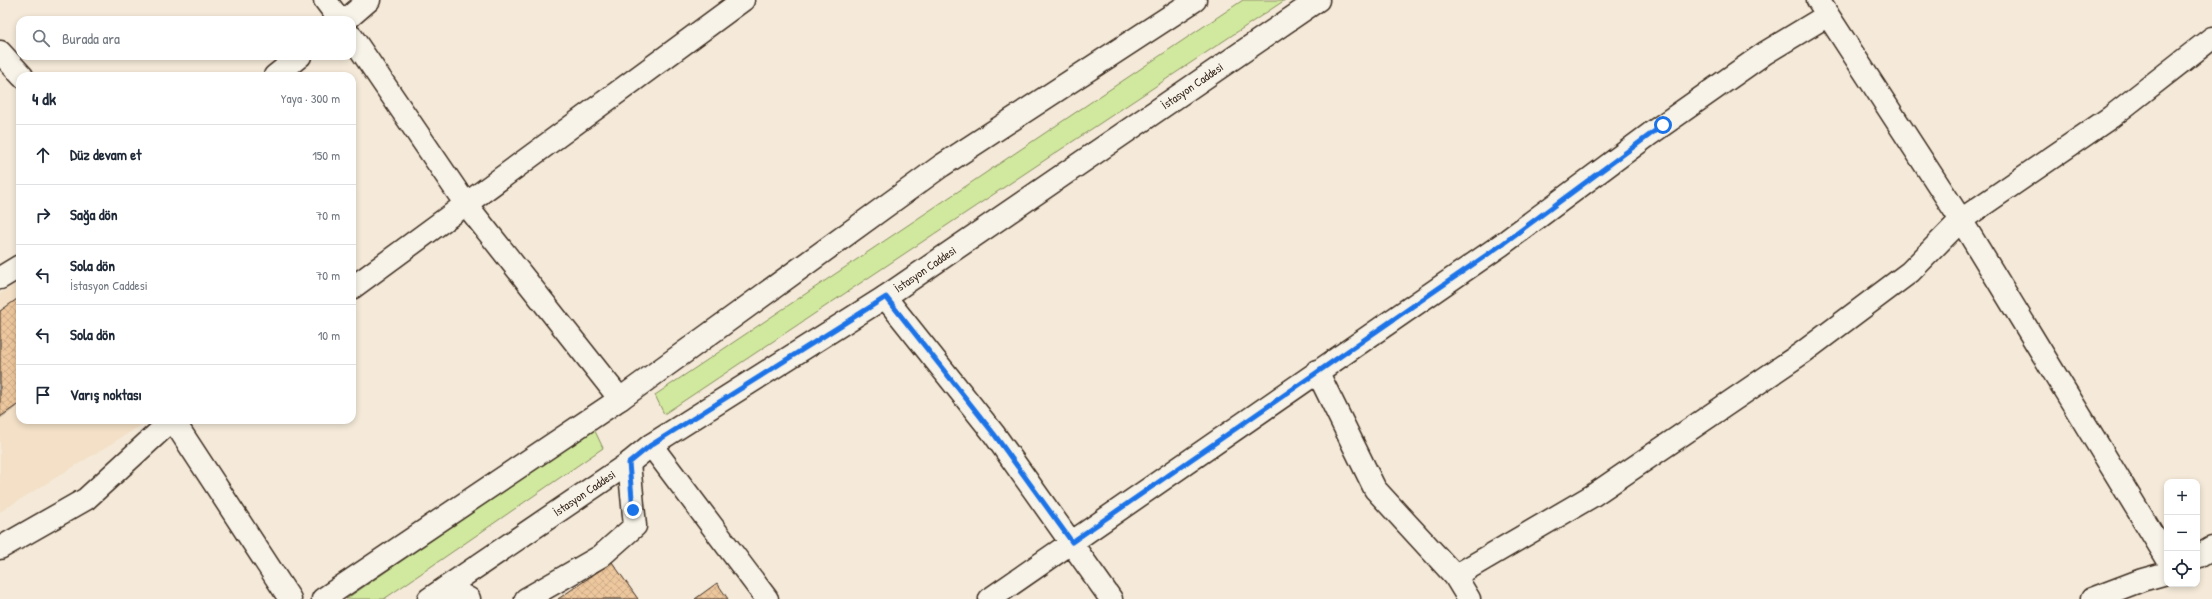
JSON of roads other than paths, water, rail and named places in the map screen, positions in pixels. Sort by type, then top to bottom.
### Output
[{"type":"street","points":[[325,0],[337,16]]},
{"type":"street","points":[[351,16],[369,0]]},
{"type":"street","points":[[356,285],[465,203],[743,0]]},
{"type":"street","points":[[323,599],[620,399],[941,166],[1195,0]]},
{"type":"street","name":"İstasyon Caddesi","points":[[429,599],[629,463],[651,445],[886,297],[1318,0]]},
{"type":"street","points":[[990,599],[1317,371],[1501,245],[1650,134],[1765,53],[1823,8],[1960,220],[2164,553]]},
{"type":"street","points":[[1455,576],[1592,496],[1802,353],[1910,272],[1960,220],[2110,117],[2212,38]]},
{"type":"street","points":[[356,43],[465,203],[620,399]]},
{"type":"street","points":[[0,52],[18,72]]},
{"type":"street","points":[[279,72],[295,60]]},
{"type":"street","points":[[0,278],[16,268]]},
{"type":"street","points":[[886,297],[994,434],[1111,599]]},
{"type":"street","points":[[1317,371],[1375,490],[1455,576],[1469,599]]},
{"type":"street","points":[[0,548],[86,499],[168,424]]},
{"type":"street","points":[[175,424],[290,599]]},
{"type":"street","points":[[651,445],[767,599]]},
{"type":"street","points":[[526,599],[601,556],[635,526],[629,463]]},
{"type":"street","points":[[2200,556],[2212,548]]},
{"type":"street","points":[[2092,599],[2142,580],[2164,574]]},
{"type":"street","points":[[447,587],[469,599]]}]
